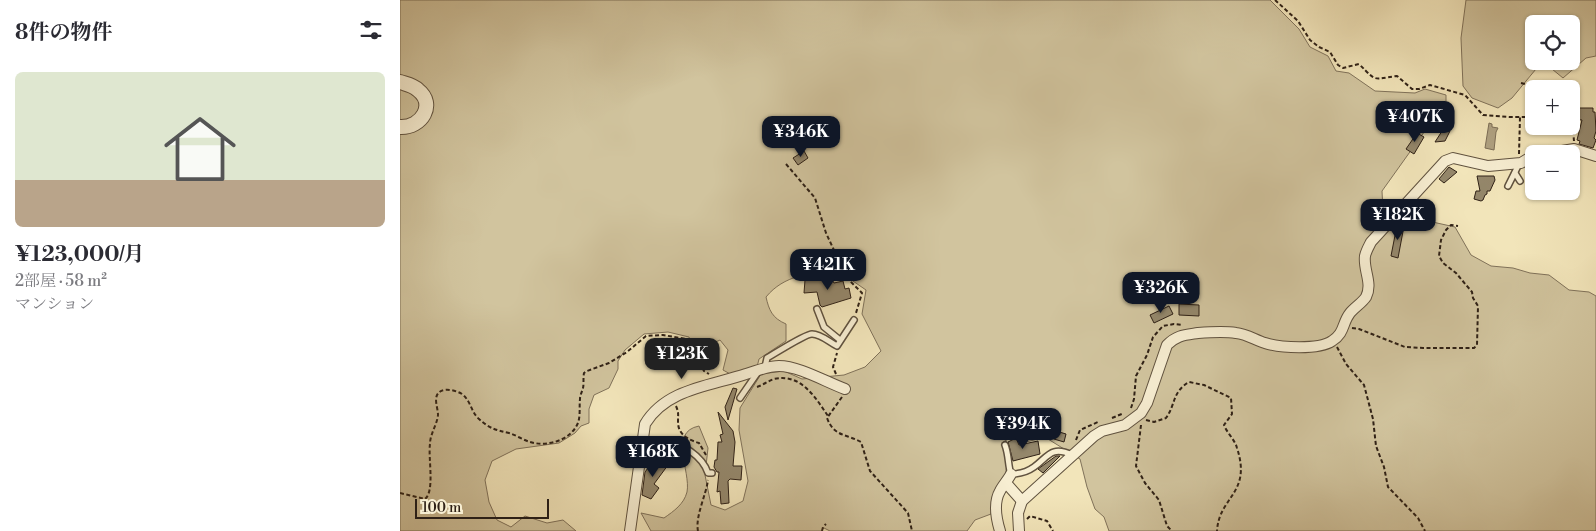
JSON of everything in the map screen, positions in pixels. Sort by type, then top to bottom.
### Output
[{"type":"street","points":[[400,82],[420,90],[426,103],[421,120],[409,127],[400,127]]},
{"type":"street","points":[[1580,151],[1596,156]]},
{"type":"street","points":[[1022,528],[1018,513],[1022,501],[1074,453],[1102,431],[1125,425],[1138,416],[1147,403],[1167,345],[1174,339],[1183,334],[1236,333],[1280,346],[1316,346],[1333,341],[1343,331],[1347,318],[1364,300],[1368,292],[1369,280],[1365,255],[1371,242],[1444,161],[1453,158],[1488,166],[1520,163],[1525,160]]},
{"type":"street","points":[[630,531],[645,424],[652,413],[670,400],[681,393],[762,368],[780,366],[798,370],[845,389]]},
{"type":"street","points":[[1000,531],[996,504],[1001,488],[1009,479],[1022,501]]},
{"type":"lane","points":[[1508,186],[1520,163]]},
{"type":"lane","points":[[1514,173],[1520,181]]},
{"type":"lane","points":[[817,309],[824,327],[838,343]]},
{"type":"lane","points":[[838,343],[854,320]]},
{"type":"lane","points":[[740,398],[767,358],[805,335],[813,333],[838,343]]},
{"type":"lane","points":[[640,460],[665,445],[677,445],[694,454],[710,473]]},
{"type":"lane","points":[[1005,445],[1010,461],[1009,479]]},
{"type":"lane","points":[[1009,479],[1034,467],[1043,458],[1054,452],[1074,453]]},
{"type":"path","points":[[1275,0],[1298,21],[1310,40],[1330,52],[1338,64],[1344,68],[1358,64],[1373,78],[1378,80],[1397,76],[1412,89],[1430,85],[1465,95],[1483,115],[1510,118],[1525,117]]},
{"type":"path","points":[[1521,83],[1525,84]]},
{"type":"path","points":[[1520,117],[1518,139],[1518,158],[1520,163]]},
{"type":"path","points":[[786,164],[815,198],[826,233],[847,278],[862,293],[854,320]]},
{"type":"path","points":[[1344,328],[1359,329],[1406,347],[1474,348],[1476,345],[1478,306],[1472,292],[1456,273],[1443,263],[1439,256],[1441,240],[1446,230],[1451,225],[1458,226]]},
{"type":"path","points":[[1110,419],[1128,411],[1132,406],[1136,376],[1147,355],[1153,337],[1158,331],[1164,326],[1174,324],[1198,329],[1202,333]]},
{"type":"path","points":[[400,493],[425,499],[429,496],[430,443],[438,420],[436,396],[444,390],[455,391],[461,394],[470,404],[478,418],[493,430],[510,433],[530,442],[551,442],[561,440],[572,433],[577,425],[584,373],[609,363],[627,352],[646,336],[686,339],[704,371],[710,374]]},
{"type":"path","points":[[1333,341],[1346,364],[1364,384],[1373,419],[1376,446],[1384,467],[1388,487],[1418,518],[1425,531]]},
{"type":"path","points":[[828,416],[843,395],[845,389],[845,383],[835,374],[833,367],[838,343]]},
{"type":"path","points":[[745,391],[776,378],[793,379],[802,384],[810,391],[828,416],[829,423],[840,435],[861,442],[870,471],[908,513],[912,531]]},
{"type":"path","points":[[1138,416],[1147,422],[1166,418],[1174,398],[1181,387],[1189,382],[1204,385],[1231,398],[1232,414],[1224,424],[1227,433],[1237,447],[1241,477],[1235,493],[1217,520],[1217,531]]},
{"type":"path","points":[[670,400],[676,405],[679,413],[678,424],[681,432],[689,440],[699,443],[707,457],[710,473],[698,523],[698,531]]},
{"type":"path","points":[[1138,416],[1142,428],[1136,466],[1145,483],[1159,500],[1167,526],[1172,531]]},
{"type":"path","points":[[1074,453],[1074,445],[1080,430],[1102,421]]},
{"type":"path","points":[[1022,528],[1026,519],[1030,516],[1047,521],[1053,531]]},
{"type":"path","points":[[822,531],[826,524]]},
{"type":"shaded area","points":[[400,0],[1270,0],[1299,29],[1310,47],[1328,56],[1336,71],[1349,73],[1375,91],[1415,93],[1425,89],[1446,95],[1446,105],[1437,114],[1382,191],[1383,211],[1455,227],[1471,255],[1491,266],[1549,275],[1569,290],[1589,292],[1596,296],[1596,531],[1109,531],[1104,517],[1095,509],[1080,459],[1048,439],[1038,439],[1022,443],[1016,435],[1003,442],[1007,464],[1005,479],[994,492],[991,514],[975,520],[967,531],[830,531],[824,528],[821,531],[651,531],[641,513],[664,518],[678,507],[686,496],[687,483],[683,444],[685,436],[690,430],[699,426],[708,448],[705,475],[711,505],[725,510],[743,501],[748,481],[739,430],[740,408],[761,374],[784,371],[802,379],[844,375],[865,367],[881,351],[862,314],[866,290],[837,270],[798,276],[781,284],[766,297],[772,313],[777,319],[786,324],[786,341],[759,359],[757,367],[732,375],[723,370],[728,350],[720,340],[694,352],[689,337],[668,332],[644,334],[625,350],[618,361],[618,369],[609,388],[594,395],[589,409],[589,423],[581,426],[575,433],[559,443],[516,449],[492,461],[485,480],[489,502],[497,520],[511,527],[525,516],[547,523],[563,520],[576,531],[400,531]]},
{"type":"shaded area","points":[[1466,0],[1596,0],[1596,56],[1586,58],[1580,63],[1580,15],[1525,15],[1525,70],[1535,70],[1512,98],[1498,108],[1472,98],[1463,86],[1461,38]]},
{"type":"shaded area","points":[[1553,70],[1572,70],[1563,78]]},
{"type":"shaded area","points":[[1489,123],[1492,124],[1492,127],[1498,128],[1494,150],[1485,148]]},
{"type":"building","points":[[1580,108],[1593,108],[1596,131],[1594,138],[1596,140],[1593,148],[1579,144],[1580,141],[1577,140],[1578,135],[1580,135],[1582,120],[1580,120]]},
{"type":"building","points":[[1444,128],[1450,131],[1445,141],[1435,142]]},
{"type":"building","points":[[1417,133],[1424,137],[1414,154],[1406,149]]},
{"type":"building","points":[[804,151],[808,158],[798,165],[793,158]]},
{"type":"building","points":[[1449,167],[1457,172],[1444,183],[1439,179]]},
{"type":"building","points":[[1477,176],[1494,176],[1495,180],[1490,191],[1487,191],[1487,194],[1481,201],[1474,199],[1476,191],[1480,191]]},
{"type":"building","points":[[1397,225],[1404,226],[1398,258],[1391,256]]},
{"type":"building","points":[[830,276],[834,283],[843,281],[845,289],[849,288],[851,298],[822,307],[817,292],[804,293],[805,280],[815,280]]},
{"type":"building","points":[[1179,304],[1199,305],[1199,316],[1179,315]]},
{"type":"building","points":[[1169,306],[1173,314],[1154,323],[1150,315]]},
{"type":"building","points":[[733,388],[737,389],[728,420],[725,407]]},
{"type":"building","points":[[718,412],[733,431],[735,442],[733,466],[742,466],[741,480],[730,479],[728,481],[729,503],[721,504],[720,491],[717,492],[719,472],[714,467],[715,460],[717,460],[718,442],[722,442],[720,435],[723,434]]},
{"type":"building","points":[[1056,431],[1066,434],[1064,442],[1054,439]]},
{"type":"building","points":[[1016,438],[1019,445],[1038,441],[1040,454],[1013,461],[1008,442]]},
{"type":"building","points":[[1056,456],[1060,456],[1043,473],[1038,469]]},
{"type":"building","points":[[656,457],[668,465],[654,484],[659,488],[651,499],[642,495],[645,472]]}]
